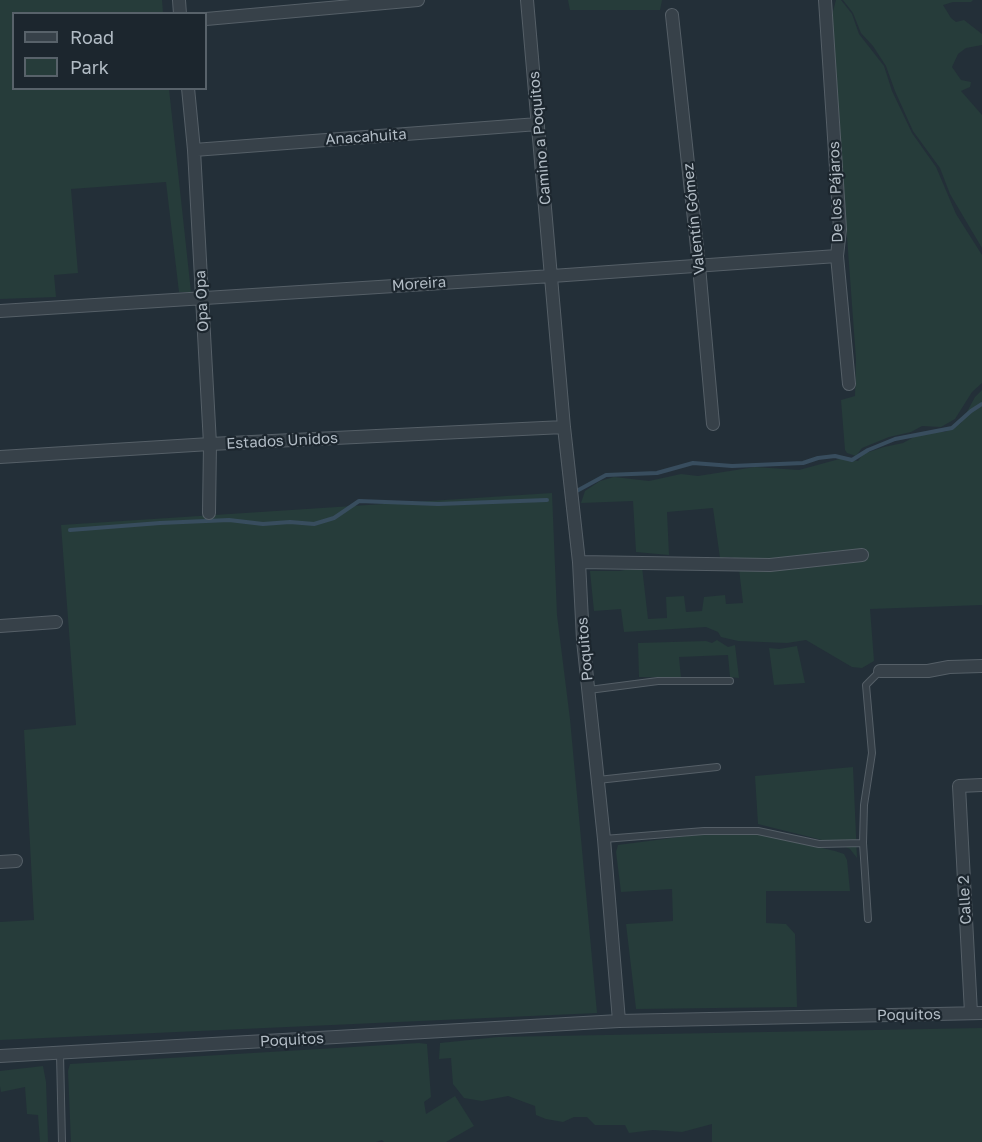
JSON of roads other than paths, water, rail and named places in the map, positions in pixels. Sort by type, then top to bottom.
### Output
[{"type":"street","points":[[207,20],[418,0]]},
{"type":"street","name":"Camino a Poquitos","points":[[527,0],[552,276]]},
{"type":"street","name":"De los Pájaros","points":[[825,0],[840,229],[837,256],[849,384]]},
{"type":"street","name":"Valentín Gómez","points":[[672,15],[699,266],[713,424]]},
{"type":"street","name":"Opa Opa","points":[[188,90],[194,150],[210,444],[209,513]]},
{"type":"street","name":"Anacahuita","points":[[194,150],[538,124]]},
{"type":"street","name":"Moreira","points":[[0,311],[837,256]]},
{"type":"street","name":"Poquitos","points":[[552,276],[619,1021]]},
{"type":"street","name":"Estados Unidos","points":[[0,457],[210,444],[564,428]]},
{"type":"street","points":[[579,562],[770,565],[862,555]]},
{"type":"street","points":[[0,626],[56,622]]},
{"type":"street","points":[[880,671],[928,671],[950,667],[982,666]]},
{"type":"street","name":"Calle 2","points":[[976,1013],[958,786],[982,785]]},
{"type":"street","points":[[0,862],[16,861]]},
{"type":"street","name":"Poquitos","points":[[0,1056],[619,1021],[976,1013]]},
{"type":"lane","points":[[868,919],[863,843],[864,805],[872,753],[866,685],[880,671]]},
{"type":"lane","points":[[589,690],[658,681],[730,681]]},
{"type":"lane","points":[[598,780],[717,767]]},
{"type":"lane","points":[[604,839],[704,831],[758,831],[819,844],[863,843]]},
{"type":"lane","points":[[60,1054],[62,1142]]},
{"type":"waterway","points":[[573,493],[606,475],[657,473],[693,463],[732,466],[803,463],[835,456],[852,460],[868,450],[895,439],[952,428],[982,404]]},
{"type":"waterway","points":[[70,530],[229,520],[263,524],[290,522],[314,524],[334,518],[359,501],[438,504],[547,500]]}]
